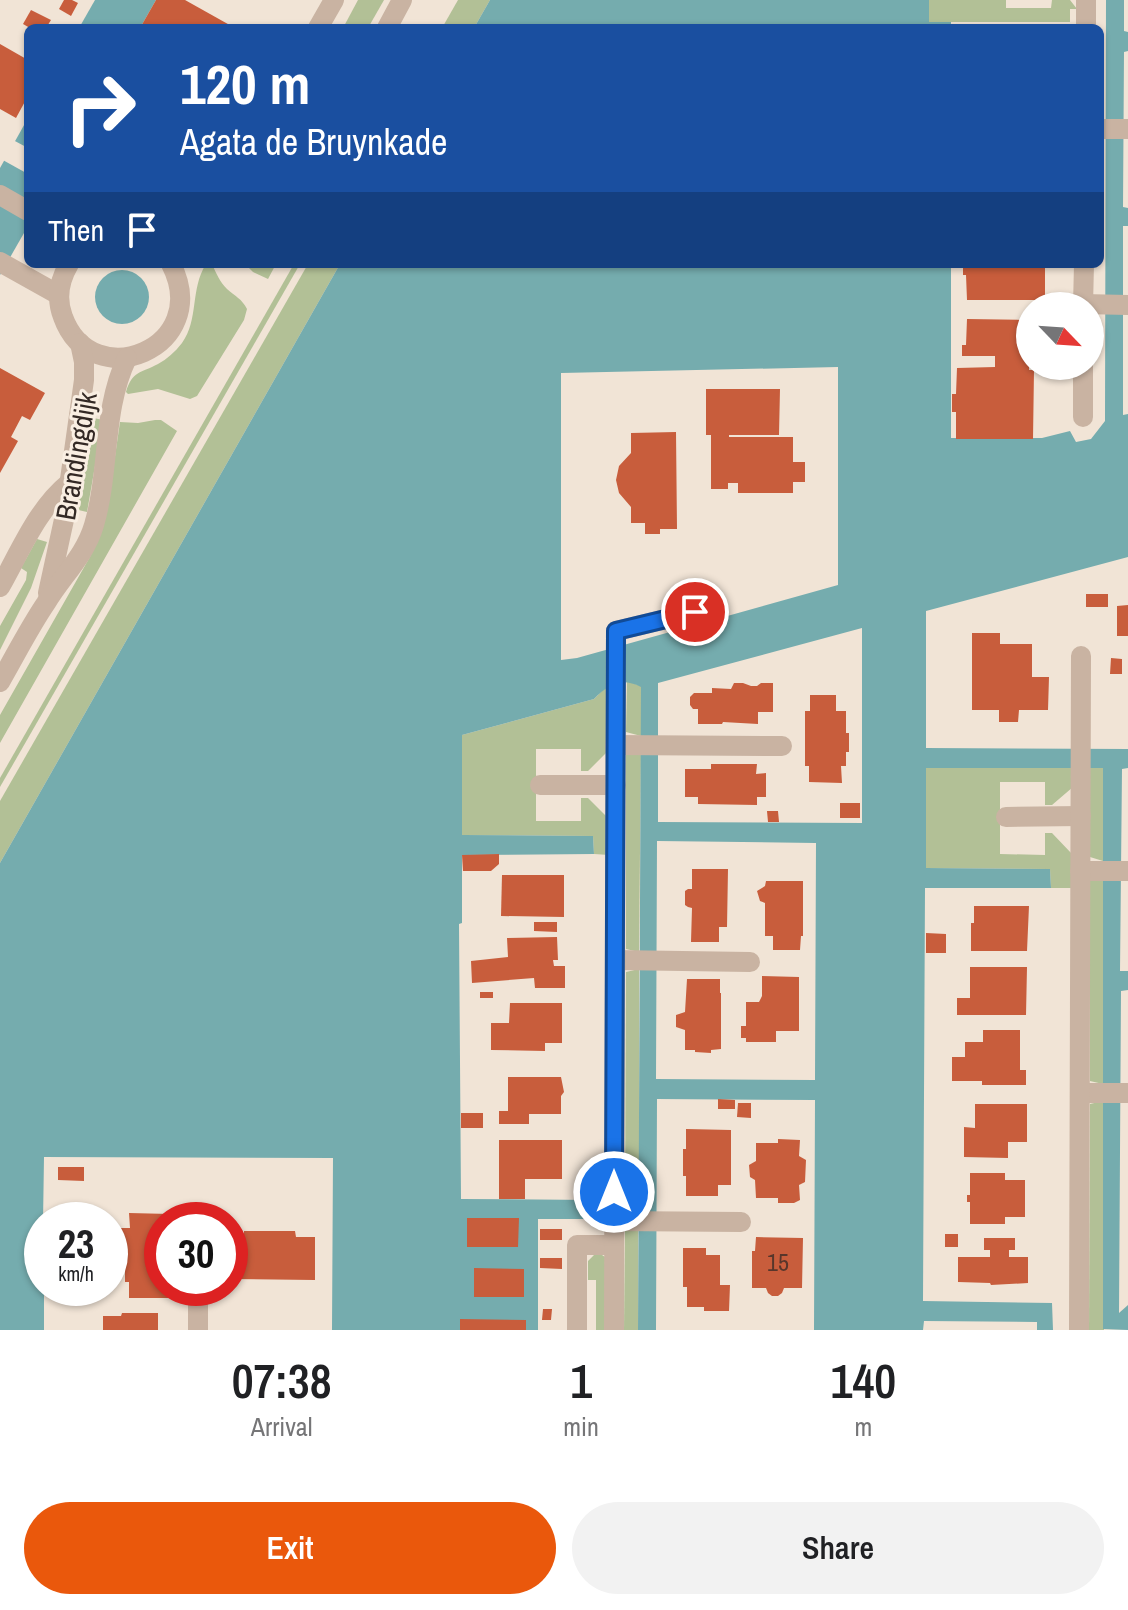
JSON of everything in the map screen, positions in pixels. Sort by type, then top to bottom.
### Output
[{"type":"street","points":[[320,24],[334,0]]},
{"type":"street","points":[[389,24],[402,0]]},
{"type":"street","points":[[1086,0],[1086,24]]},
{"type":"street","points":[[1104,129],[1128,129]]},
{"type":"street","points":[[0,195],[24,209]]},
{"type":"street","points":[[4,264],[59,295]]},
{"type":"street","points":[[67,268],[59,295],[64,321],[80,343],[114,358],[127,358],[150,350],[160,343],[175,323],[181,299],[179,268]]},
{"type":"street","points":[[1084,268],[1086,292]]},
{"type":"street","points":[[1104,305],[1128,305]]},
{"type":"street","name":"Brandingdijk","points":[[46,601],[57,560],[84,380],[80,343]]},
{"type":"street","name":"Brandingdijk","points":[[0,682],[46,601],[79,558],[93,527],[114,397],[127,358]]},
{"type":"street","points":[[1083,380],[1083,417]]},
{"type":"street","name":"Brandingdijk","points":[[0,587],[40,517],[69,483]]},
{"type":"street","points":[[614,1330],[614,1245],[621,1220],[616,785],[623,745],[616,694],[616,631],[695,612]]},
{"type":"street","points":[[1079,1330],[1087,871],[1081,816],[1081,656]]},
{"type":"street","points":[[623,745],[782,746]]},
{"type":"street","points":[[540,785],[616,785]]},
{"type":"street","points":[[1006,817],[1081,816]]},
{"type":"street","points":[[1087,871],[1128,871]]},
{"type":"street","points":[[620,960],[750,962]]},
{"type":"street","points":[[1085,1093],[1128,1093]]},
{"type":"street","points":[[621,1220],[741,1222]]},
{"type":"street","points":[[577,1330],[577,1245],[614,1245]]},
{"type":"street","points":[[198,1306],[198,1330]]},
{"type":"green space","points":[[358,0],[384,0],[370,24],[345,24]]},
{"type":"green space","points":[[458,0],[490,0],[476,24],[444,24]]},
{"type":"green space","points":[[929,0],[1006,0],[1006,8],[1051,8],[1052,0],[1070,0],[1077,9],[1070,9],[1070,22],[929,22]]},
{"type":"green space","points":[[204,268],[214,268],[225,286],[247,309],[244,320],[197,396],[190,399],[158,389],[128,394],[128,385],[134,376],[165,360],[182,343],[191,324]]},
{"type":"green space","points":[[249,268],[274,268],[268,279]]},
{"type":"green space","points":[[292,268],[298,268],[0,787],[0,778]]},
{"type":"green space","points":[[306,268],[338,268],[0,863],[0,801]]},
{"type":"green space","points":[[89,417],[103,420],[87,512],[74,509]]},
{"type":"green space","points":[[161,420],[177,431],[0,743],[0,715],[91,555],[111,484],[120,422]]},
{"type":"green space","points":[[37,539],[47,542],[31,588],[0,650],[0,626],[26,580],[27,572],[21,568]]},
{"type":"green space","points":[[627,681],[641,686],[641,736],[626,732]]},
{"type":"green space","points":[[607,686],[609,750],[588,771],[581,771],[581,749],[536,749],[536,821],[581,821],[581,798],[588,798],[609,819],[609,855],[594,854],[593,836],[462,835],[462,735],[594,699]]},
{"type":"green space","points":[[641,752],[639,952],[626,949],[626,755]]},
{"type":"green space","points":[[926,768],[1073,768],[1073,787],[1052,805],[1045,805],[1045,782],[1000,782],[1000,854],[1045,855],[1045,833],[1052,833],[1072,854],[1073,888],[1051,888],[1050,869],[926,868]]},
{"type":"green space","points":[[1089,768],[1103,768],[1103,861],[1090,857]]},
{"type":"green space","points":[[1104,878],[1103,1084],[1090,1081],[1090,881]]},
{"type":"green space","points":[[639,969],[639,1210],[625,1207],[626,972]]},
{"type":"green space","points":[[1103,1101],[1104,1330],[1089,1330],[1090,1104]]},
{"type":"green space","points":[[638,1227],[638,1330],[624,1330],[625,1231]]},
{"type":"green space","points":[[594,1255],[605,1257],[608,1330],[596,1330],[596,1280],[588,1280],[588,1261]]},
{"type":"water","points":[[95,0],[156,0],[142,24],[81,24]]},
{"type":"water","points":[[490,0],[929,0],[929,22],[951,22],[951,24],[476,24]]},
{"type":"water","points":[[1106,0],[1124,0],[1124,31],[1128,32],[1128,51],[1124,52],[1123,207],[1128,208],[1128,226],[1123,226],[1123,415],[1128,414],[1128,557],[926,611],[926,748],[1128,749],[1128,768],[1122,769],[1120,971],[1128,971],[1128,990],[1121,991],[1119,1313],[1128,1305],[1128,1330],[1103,1329],[1103,768],[926,768],[926,868],[1050,869],[1051,888],[925,888],[923,1301],[1052,1303],[1053,1330],[1037,1330],[1037,1322],[924,1321],[923,1330],[814,1330],[815,1100],[657,1099],[656,1330],[638,1330],[641,687],[621,682],[605,689],[594,699],[462,735],[462,835],[593,836],[594,854],[462,855],[462,923],[459,924],[461,1199],[593,1200],[593,1219],[538,1219],[538,1330],[332,1330],[333,1158],[44,1157],[43,1202],[24,1202],[24,1306],[44,1306],[44,1330],[0,1330],[0,863],[338,268],[951,268],[951,438],[1042,438],[1070,431],[1076,442],[1091,439],[1105,421]],"holes":[[[838,367],[838,585],[561,660],[561,373]],[[862,628],[862,823],[658,822],[658,683]],[[657,841],[816,843],[815,1080],[656,1079]]]},
{"type":"water","points":[[24,125],[24,233],[0,275],[0,168]]},
{"type":"water","points":[[122,270],[141,278],[149,297],[141,316],[122,324],[103,316],[95,297],[103,278]]},
{"type":"pier","points":[[13,140],[24,146],[24,172],[1,159]]},
{"type":"building","points":[[64,0],[78,3],[71,16],[59,9]]},
{"type":"building","points":[[156,0],[185,0],[228,24],[142,24]]},
{"type":"building","points":[[31,10],[51,20],[48,24],[23,24]]},
{"type":"building","points":[[0,44],[24,58],[24,103],[16,118],[0,109]]},
{"type":"building","points":[[963,268],[1045,268],[1045,292],[1016,292],[1016,300],[967,300],[966,275],[963,275]]},
{"type":"building","points":[[967,319],[1016,320],[1016,380],[1034,380],[1033,439],[956,439],[952,394],[956,394],[957,368],[995,367],[995,356],[962,356],[962,345],[966,345]]},
{"type":"building","points":[[0,368],[45,393],[30,420],[22,416],[11,437],[18,441],[0,473]]},
{"type":"building","points":[[706,389],[780,389],[779,435],[729,437],[793,437],[793,462],[805,462],[805,482],[793,482],[793,493],[738,493],[738,483],[728,483],[728,489],[711,489],[711,435],[706,435]]},
{"type":"building","points":[[676,432],[677,529],[660,529],[660,534],[645,534],[645,523],[631,523],[631,507],[619,493],[616,480],[619,466],[631,453],[631,433]]},
{"type":"building","points":[[1086,594],[1108,594],[1108,607],[1086,607]]},
{"type":"building","points":[[1128,605],[1128,636],[1117,636],[1117,606]]},
{"type":"building","points":[[972,633],[1000,633],[1000,644],[1032,644],[1032,677],[1049,677],[1048,710],[1019,710],[1018,722],[999,722],[999,710],[972,710]]},
{"type":"building","points":[[1111,658],[1122,659],[1122,674],[1110,674]]},
{"type":"building","points":[[734,683],[757,686],[773,683],[773,712],[758,712],[758,724],[698,724],[698,709],[690,705],[690,697],[694,693],[712,693],[712,688],[731,689]]},
{"type":"building","points":[[810,695],[836,695],[836,711],[846,711],[849,752],[846,752],[846,766],[841,766],[842,783],[809,782],[809,766],[805,766],[805,711],[810,711]]},
{"type":"building","points":[[711,764],[757,764],[756,774],[766,773],[766,797],[757,797],[757,805],[698,804],[698,797],[685,797],[685,769],[711,769]]},
{"type":"building","points":[[840,803],[860,803],[860,818],[840,818]]},
{"type":"building","points":[[767,811],[778,811],[779,822],[768,822]]},
{"type":"building","points":[[499,854],[499,864],[491,871],[463,871],[462,855]]},
{"type":"building","points":[[692,869],[728,869],[727,927],[719,927],[719,942],[691,942],[692,908],[685,905],[685,891],[692,889]]},
{"type":"building","points":[[502,875],[564,875],[564,917],[501,916]]},
{"type":"building","points":[[766,881],[803,881],[800,950],[773,950],[773,936],[765,936],[765,903],[760,901],[757,891],[765,886]]},
{"type":"building","points":[[974,906],[1029,906],[1027,951],[971,951]]},
{"type":"building","points":[[534,922],[557,922],[557,932],[534,931]]},
{"type":"building","points":[[926,933],[946,934],[946,953],[926,953]]},
{"type":"building","points":[[557,937],[558,960],[553,960],[554,966],[565,966],[565,988],[535,988],[534,978],[472,983],[471,961],[508,957],[507,938]]},
{"type":"building","points":[[970,967],[1027,967],[1026,1015],[957,1015],[957,998],[970,998]]},
{"type":"building","points":[[762,976],[799,977],[799,1031],[776,1031],[776,1042],[746,1042],[746,1038],[741,1038],[741,1026],[746,1026],[746,1002],[759,1002]]},
{"type":"building","points":[[687,979],[720,979],[721,1049],[711,1050],[711,1053],[685,1050],[685,1030],[676,1027],[676,1015],[685,1012]]},
{"type":"building","points":[[480,992],[493,992],[493,998],[480,998]]},
{"type":"building","points":[[510,1003],[562,1003],[562,1043],[545,1043],[545,1051],[491,1050],[491,1023],[509,1023]]},
{"type":"building","points":[[983,1030],[1020,1030],[1020,1070],[1026,1070],[1026,1085],[952,1081],[952,1057],[965,1057],[965,1042],[983,1042]]},
{"type":"building","points":[[508,1077],[561,1077],[564,1092],[561,1096],[561,1114],[529,1114],[529,1124],[499,1124],[499,1111],[508,1111]]},
{"type":"building","points":[[718,1099],[735,1100],[735,1109],[718,1109]]},
{"type":"building","points":[[738,1103],[751,1103],[751,1118],[737,1117]]},
{"type":"building","points":[[975,1104],[1027,1104],[1027,1142],[1008,1142],[1008,1158],[964,1157],[964,1127],[975,1128]]},
{"type":"building","points":[[461,1113],[483,1113],[483,1128],[461,1128]]},
{"type":"building","points":[[686,1129],[731,1130],[731,1185],[718,1185],[718,1196],[686,1196],[683,1149],[686,1149]]},
{"type":"building","points":[[778,1139],[800,1140],[799,1156],[806,1160],[805,1182],[799,1185],[800,1200],[794,1203],[778,1203],[778,1198],[756,1198],[755,1180],[750,1177],[749,1165],[756,1161],[756,1143],[778,1143]]},
{"type":"building","points":[[499,1140],[562,1140],[562,1179],[525,1179],[525,1199],[499,1199]]},
{"type":"building","points":[[58,1167],[84,1167],[84,1181],[58,1180]]},
{"type":"building","points":[[970,1173],[1005,1173],[1005,1180],[1025,1180],[1025,1217],[1005,1217],[1005,1224],[970,1224],[967,1195],[970,1195]]},
{"type":"building","points":[[129,1213],[144,1213],[144,1298],[129,1298]]},
{"type":"building","points":[[467,1218],[519,1218],[518,1247],[467,1247]]},
{"type":"building","points":[[540,1229],[562,1229],[562,1240],[540,1240]]},
{"type":"building","points":[[248,1231],[295,1231],[296,1237],[315,1237],[315,1280],[248,1279]]},
{"type":"building","points":[[945,1234],[958,1234],[958,1247],[945,1247]]},
{"type":"building","points":[[756,1237],[803,1238],[802,1288],[784,1288],[778,1296],[772,1296],[766,1288],[752,1288],[752,1251],[755,1251]]},
{"type":"building","points":[[984,1238],[1015,1238],[1015,1250],[1009,1250],[1009,1257],[1028,1257],[1028,1283],[991,1285],[958,1282],[958,1257],[990,1257],[990,1250],[984,1250]]},
{"type":"building","points":[[683,1248],[706,1248],[706,1255],[720,1255],[720,1285],[730,1285],[729,1311],[687,1307],[687,1287],[683,1287]]},
{"type":"building","points":[[540,1258],[562,1258],[562,1269],[540,1268]]},
{"type":"building","points":[[474,1268],[524,1269],[524,1297],[474,1297]]},
{"type":"building","points":[[543,1309],[552,1309],[551,1320],[542,1320]]},
{"type":"building","points":[[122,1313],[158,1313],[158,1330],[103,1330],[103,1316],[121,1316]]},
{"type":"building","points":[[460,1319],[526,1320],[526,1330],[460,1330]]},
{"type":"route","points":[[614,1192],[616,631],[695,612]]}]
